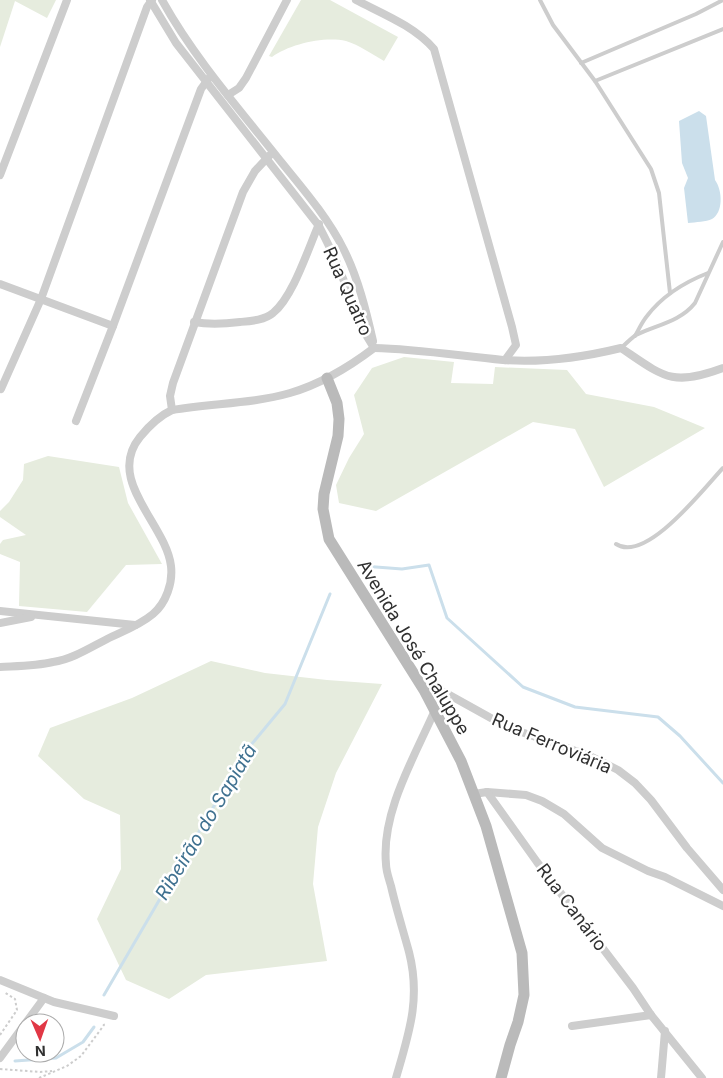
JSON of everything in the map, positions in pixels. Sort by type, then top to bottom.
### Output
[{"type":"street","points":[[0,175],[67,0]]},
{"type":"street","points":[[1,389],[41,299],[151,0]]},
{"type":"street","name":"Rua Quatro","points":[[151,0],[176,43],[319,226],[335,258],[363,330],[374,348]]},
{"type":"street","name":"Rua Quatro","points":[[162,0],[212,74],[324,216],[344,250],[354,274],[374,348]]},
{"type":"street","points":[[228,95],[239,88],[246,78],[287,0]]},
{"type":"street","points":[[356,0],[412,30],[426,40],[434,49],[512,327],[516,345],[505,360]]},
{"type":"street","points":[[76,421],[201,89],[212,74]]},
{"type":"street","points":[[172,410],[170,396],[172,382],[242,192],[255,171],[274,152]]},
{"type":"street","points":[[194,322],[211,326],[256,320],[272,314],[288,296],[324,216]]},
{"type":"street","points":[[0,284],[113,326]]},
{"type":"street","points":[[0,667],[46,663],[69,658],[136,625],[153,614],[163,601],[170,587],[171,567],[167,552],[134,489],[128,459],[135,443],[148,428],[172,410],[252,400],[290,393],[348,367],[374,348],[428,351],[505,360],[572,358],[621,348],[650,368],[668,377],[700,376],[723,368]]},
{"type":"street","name":"Avenida José Chaluppe","points":[[327,378],[337,403],[339,418],[338,436],[324,494],[323,509],[329,539],[424,690],[461,761],[486,826],[522,953],[524,995],[502,1078]]},
{"type":"street","points":[[0,611],[136,625]]},
{"type":"street","points":[[0,623],[40,615]]},
{"type":"street","name":"Rua Ferroviária","points":[[424,690],[431,689],[444,692],[507,727],[590,756],[618,770],[651,800],[687,848],[723,890]]},
{"type":"street","points":[[396,1078],[415,1006],[414,978],[410,954],[386,864],[386,841],[391,817],[401,787],[435,710]]},
{"type":"street","points":[[474,794],[487,792],[526,795],[542,801],[564,814],[602,848],[723,906]]},
{"type":"street","name":"Rua Canário","points":[[487,792],[651,1015],[702,1078]]},
{"type":"street","points":[[0,980],[54,1002],[114,1016]]},
{"type":"street","points":[[0,1058],[44,998]]},
{"type":"street","points":[[572,1026],[651,1015]]},
{"type":"street","points":[[661,1078],[665,1031]]},
{"type":"lane","points":[[540,0],[553,25],[594,81],[651,169],[659,193],[670,293]]},
{"type":"lane","points":[[581,63],[696,14],[723,0]]},
{"type":"lane","points":[[594,81],[723,29]]},
{"type":"lane","points":[[621,348],[635,336],[687,312],[695,303],[723,242]]},
{"type":"lane","points":[[635,336],[646,317],[656,305],[689,281],[708,273]]},
{"type":"lane","points":[[616,544],[621,547],[634,547],[648,542],[665,529],[723,468]]},
{"type":"path","points":[[0,989],[15,999],[17,1010],[0,1035]]},
{"type":"path","points":[[39,1078],[67,1066],[81,1056],[104,1025],[104,1022],[101,1021]]},
{"type":"path","points":[[0,1069],[40,1072],[54,1071]]},
{"type":"shaded area","points":[[0,0],[56,0],[47,18],[15,1],[0,47]]},
{"type":"shaded area","points":[[301,0],[330,0],[398,37],[384,61],[356,45],[337,40],[307,42],[288,48],[272,57],[269,56]]},
{"type":"shaded area","points":[[404,357],[454,362],[451,383],[493,384],[495,367],[567,370],[586,394],[654,407],[705,428],[604,487],[575,429],[533,422],[376,511],[339,503],[336,485],[349,458],[364,434],[354,395],[372,368]]},
{"type":"shaded area","points":[[48,456],[119,467],[128,503],[162,564],[126,565],[87,612],[19,606],[20,562],[0,554],[0,544],[3,540],[26,535],[0,517],[0,511],[9,502],[23,480],[24,464]]},
{"type":"shaded area","points":[[211,661],[265,673],[382,684],[336,773],[318,827],[313,884],[327,961],[206,975],[169,999],[126,980],[97,919],[121,869],[120,815],[84,799],[38,756],[50,728],[132,698]]},
{"type":"water","points":[[699,111],[706,116],[715,180],[718,185],[721,201],[716,216],[712,219],[688,223],[684,188],[688,178],[682,163],[679,121]]},
{"type":"waterway","points":[[363,566],[402,569],[429,565],[447,618],[523,687],[575,707],[658,717],[680,736],[723,783]]},
{"type":"waterway","name":"Ribeirão do Sapiatã","points":[[104,995],[246,751],[285,704],[330,594]]},
{"type":"waterway","name":"Ribeirão do Sapiatã","points":[[65,1053],[83,1042],[94,1027]]}]
